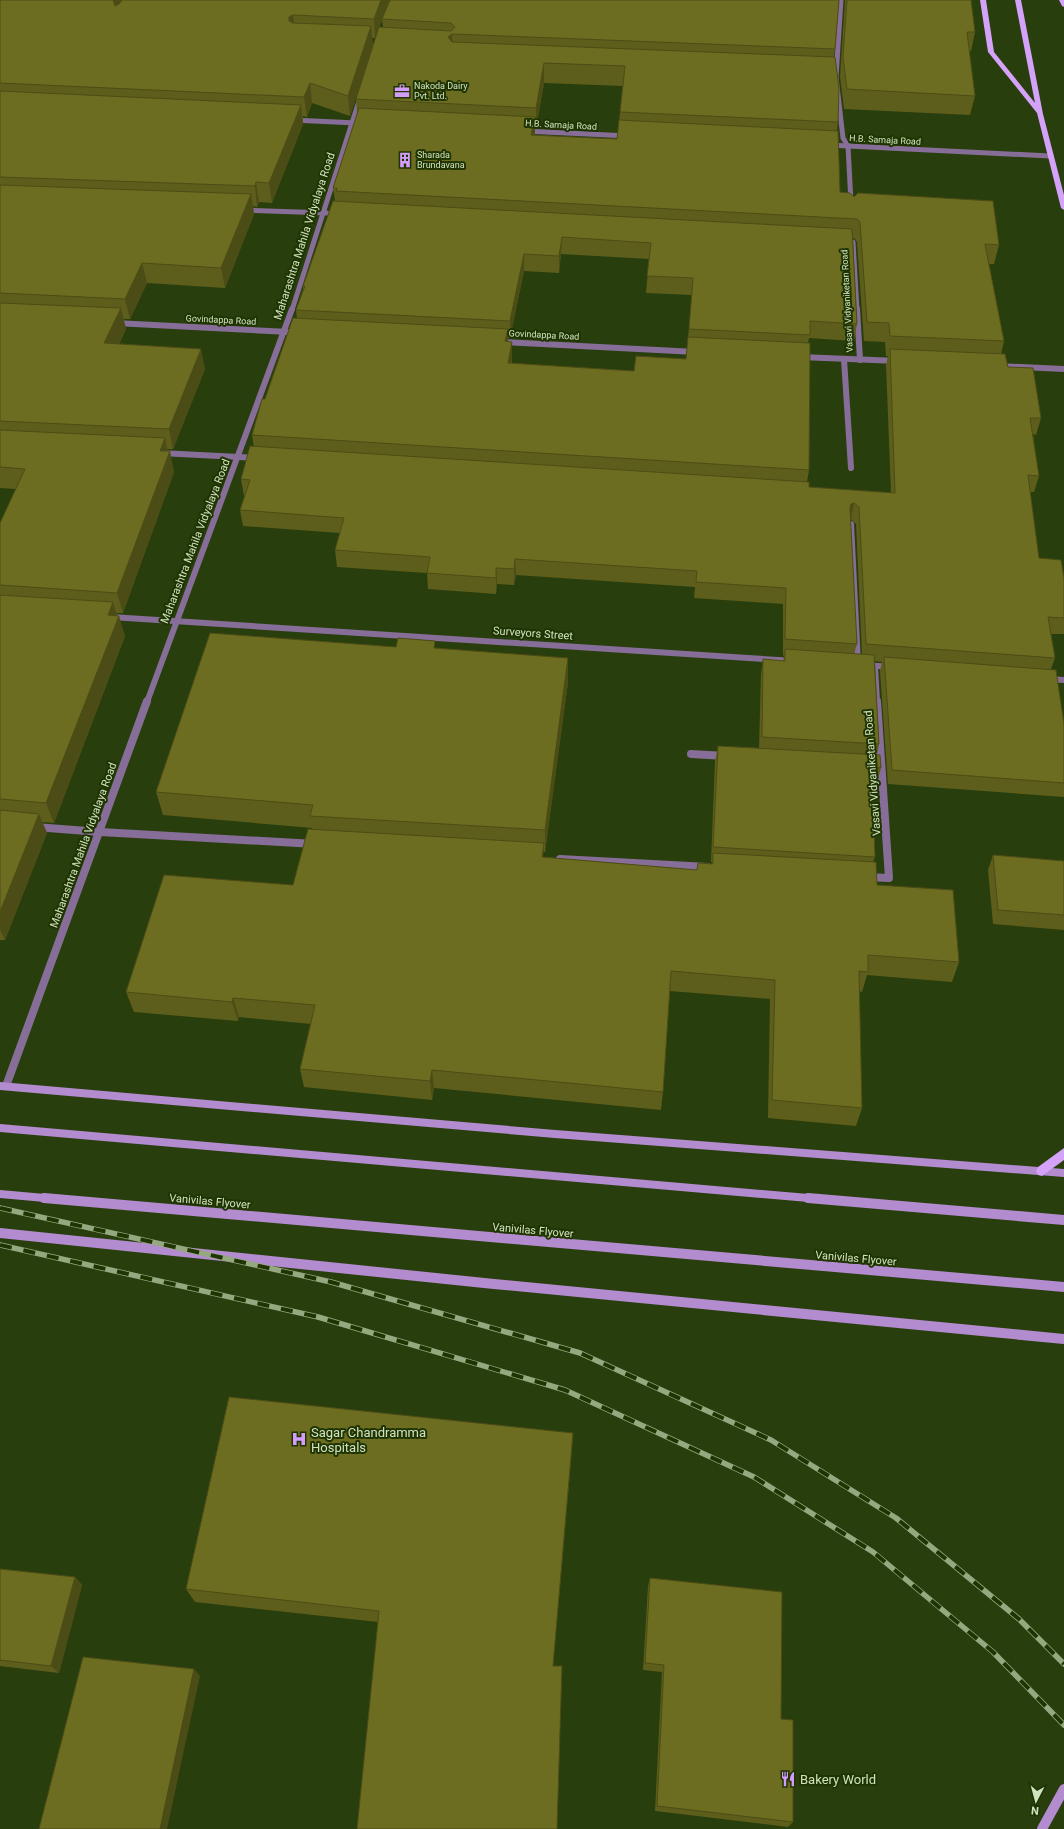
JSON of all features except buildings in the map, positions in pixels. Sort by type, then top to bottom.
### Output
[{"type":"main road","points":[[983,0],[991,52],[1040,114]]},
{"type":"main road","points":[[1018,0],[1040,114],[1064,208]]},
{"type":"main road","points":[[1062,0],[1064,5]]},
{"type":"main road","points":[[3,1086],[555,1134],[1064,1173]]},
{"type":"main road","points":[[0,1128],[1064,1220]]},
{"type":"main road","points":[[1042,1171],[1064,1153]]},
{"type":"main road","name":"Vanivilas Flyover","points":[[0,1194],[1064,1288]]},
{"type":"main road","points":[[0,1233],[502,1285],[1064,1339]]},
{"type":"main road","points":[[1042,1829],[1064,1789]]},
{"type":"street","points":[[841,0],[837,73],[843,138],[848,146],[851,212]]},
{"type":"street","points":[[829,73],[837,73]]},
{"type":"street","name":"Maharashtra Mahila Vidyalaya Road","points":[[3,1086],[100,832],[176,621],[285,332],[361,94]]},
{"type":"street","points":[[289,120],[360,123]]},
{"type":"street","name":"H.B. Samaja Road","points":[[517,131],[636,136]]},
{"type":"street","name":"H.B. Samaja Road","points":[[824,145],[1050,156]]},
{"type":"street","points":[[236,210],[330,214]]},
{"type":"street","name":"Vasavi Vidyaniketan Road","points":[[838,241],[854,242],[860,360]]},
{"type":"street","name":"Govindappa Road","points":[[111,323],[293,332]]},
{"type":"street","name":"Govindappa Road","points":[[492,342],[700,352]]},
{"type":"street","points":[[796,356],[907,362]]},
{"type":"street","name":"Vasavi Vidyaniketan Road","points":[[844,359],[851,468]]},
{"type":"street","points":[[993,366],[1064,369]]},
{"type":"street","points":[[153,453],[268,459]]},
{"type":"street","points":[[852,524],[858,665]]},
{"type":"street","name":"Surveyors Street","points":[[99,617],[803,661]]},
{"type":"street","points":[[850,664],[898,668]]},
{"type":"street","name":"Vasavi Vidyaniketan Road","points":[[857,876],[889,878],[878,765],[875,666]]},
{"type":"street","points":[[1040,678],[1064,680]]},
{"type":"street","points":[[691,754],[731,756]]},
{"type":"street","points":[[23,826],[322,845]]},
{"type":"street","points":[[554,858],[714,868]]},
{"type":"railway","points":[[0,1208],[331,1282],[580,1353],[771,1440],[896,1518],[1019,1619],[1064,1664]]},
{"type":"railway","points":[[0,1245],[318,1317],[565,1390],[754,1477],[873,1552],[993,1652],[1064,1725]]},
{"type":"place","name":"Nakoda Dairy Pvt. Ltd.","points":[[402,91]]},
{"type":"place","name":"Sharada Brundavana","points":[[405,160]]},
{"type":"place","name":"Sagar Chandramma Hospitals","points":[[299,1439]]},
{"type":"place","name":"Bakery World","points":[[788,1779]]}]
